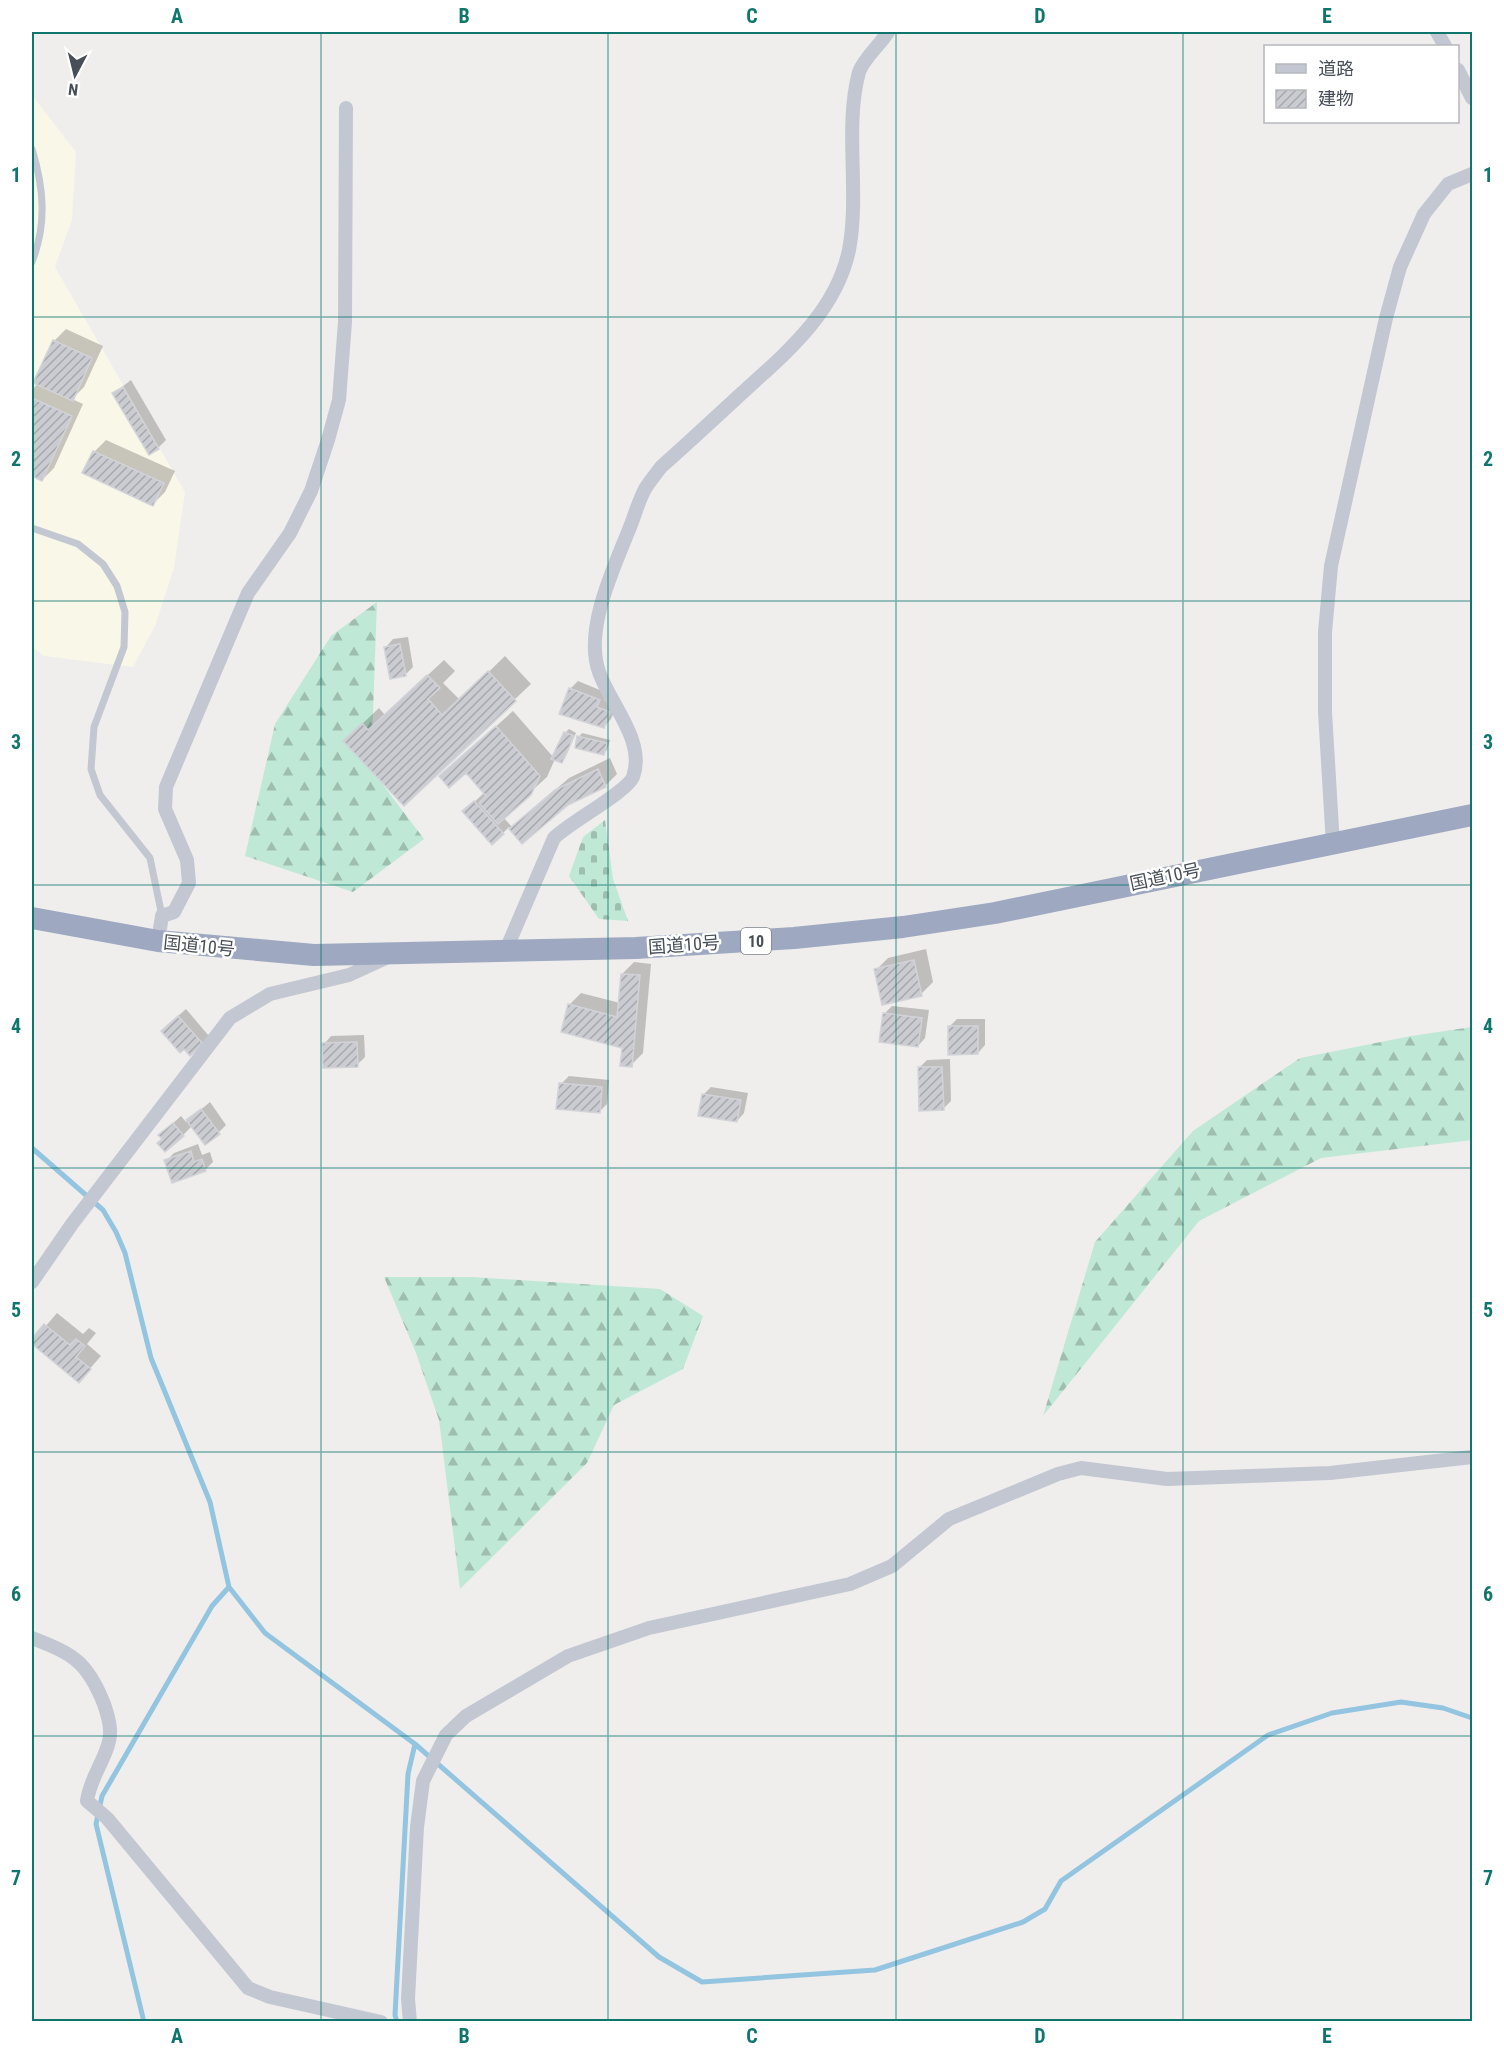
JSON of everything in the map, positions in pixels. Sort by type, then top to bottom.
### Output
[{"type":"highway","name":"国道10号","points":[[32,918],[158,941],[281,953],[505,952],[636,948],[794,938],[903,927],[995,913],[1473,815]]},
{"type":"street","points":[[505,952],[554,838],[568,825],[622,790],[632,779],[635,764],[631,736],[598,671],[595,651],[598,615],[645,489],[661,467],[791,348],[819,316],[836,286],[849,251],[852,220],[853,114],[860,70],[888,32]]},
{"type":"street","points":[[1459,72],[1473,98]]},
{"type":"street","points":[[158,941],[162,916],[174,912],[189,884],[187,860],[165,809],[166,787],[248,593],[290,533],[311,491],[339,400],[345,322],[346,108]]},
{"type":"street","points":[[1333,845],[1325,712],[1325,632],[1331,566],[1386,318],[1400,267],[1424,214],[1448,184],[1473,174]]},
{"type":"street","points":[[32,1282],[72,1224],[230,1018],[270,994],[349,975],[394,954]]},
{"type":"street","points":[[410,2022],[408,1999],[417,1838],[423,1781],[446,1735],[466,1716],[568,1656],[649,1628],[850,1584],[892,1566],[949,1519],[1058,1474],[1081,1468],[1167,1479],[1330,1473],[1473,1457]]},
{"type":"street","points":[[32,1638],[65,1651],[93,1676],[110,1719],[109,1743],[90,1782],[87,1801],[107,1818],[248,1988],[270,1997],[381,2022]]},
{"type":"lane","points":[[32,149],[42,190],[43,218],[39,245],[32,262]]},
{"type":"lane","points":[[32,236],[39,245]]},
{"type":"lane","points":[[32,528],[78,544],[103,564],[117,586],[125,612],[124,647],[94,727],[91,769],[100,795],[150,858],[162,916]]},
{"type":"shaded area","points":[[32,95],[76,152],[72,220],[55,267],[185,492],[174,568],[155,626],[133,667],[44,656],[32,647]]},
{"type":"green space","points":[[377,602],[371,769],[424,839],[353,892],[245,856],[275,724],[331,636]]},
{"type":"green space","points":[[605,820],[613,879],[628,921],[599,919],[569,876],[583,837]]},
{"type":"green space","points":[[1472,1027],[1472,1140],[1321,1158],[1199,1221],[1043,1416],[1095,1242],[1193,1131],[1300,1058],[1411,1036]]},
{"type":"green space","points":[[384,1277],[472,1277],[660,1289],[703,1316],[683,1369],[614,1405],[587,1463],[460,1589],[439,1420],[416,1353]]},
{"type":"building","points":[[53,340],[92,358],[73,401],[33,383]]},
{"type":"building","points":[[123,387],[159,449],[149,455],[112,393]]},
{"type":"building","points":[[32,398],[72,416],[42,481],[32,476]]},
{"type":"building","points":[[93,451],[164,483],[153,506],[82,473]]},
{"type":"building","points":[[400,644],[406,676],[390,679],[384,647]]},
{"type":"building","points":[[488,671],[516,701],[404,806],[343,741],[362,723],[368,730],[427,675],[440,688],[428,699],[442,715]]},
{"type":"building","points":[[569,688],[600,700],[597,707],[610,712],[604,728],[559,714]]},
{"type":"building","points":[[496,726],[540,776],[531,795],[498,824],[479,803],[486,796],[466,773],[449,788],[439,776]]},
{"type":"building","points":[[564,732],[574,736],[562,763],[551,759]]},
{"type":"building","points":[[577,736],[607,743],[604,755],[575,748]]},
{"type":"building","points":[[598,769],[606,787],[568,805],[522,844],[509,829],[555,790]]},
{"type":"building","points":[[474,801],[504,834],[492,845],[462,811]]},
{"type":"building","points":[[914,960],[922,996],[882,1005],[874,969]]},
{"type":"building","points":[[621,974],[640,975],[632,1067],[620,1066],[622,1048],[561,1032],[568,1004],[617,1017]]},
{"type":"building","points":[[883,1013],[922,1018],[918,1047],[879,1042]]},
{"type":"building","points":[[178,1016],[203,1044],[190,1056],[184,1049],[180,1053],[161,1031]]},
{"type":"building","points":[[948,1026],[978,1026],[978,1054],[948,1055]]},
{"type":"building","points":[[357,1042],[358,1067],[323,1068],[322,1043]]},
{"type":"building","points":[[918,1067],[942,1067],[944,1110],[919,1111]]},
{"type":"building","points":[[559,1083],[602,1087],[600,1113],[556,1109]]},
{"type":"building","points":[[702,1094],[741,1100],[737,1122],[698,1116]]},
{"type":"building","points":[[201,1109],[220,1134],[205,1145],[186,1120]]},
{"type":"building","points":[[173,1123],[184,1136],[165,1152],[157,1143],[162,1139],[158,1135]]},
{"type":"building","points":[[191,1151],[194,1162],[202,1159],[206,1171],[172,1183],[164,1160]]},
{"type":"building","points":[[44,1324],[70,1345],[76,1339],[85,1346],[76,1357],[91,1369],[79,1383],[32,1344],[32,1338]]},
{"type":"waterway","points":[[32,1148],[103,1210],[116,1232],[125,1253],[151,1358],[210,1502],[229,1587],[265,1633],[415,1744],[659,1957],[702,1982],[875,1970],[1023,1922],[1045,1909],[1061,1881],[1268,1735],[1332,1713],[1401,1702],[1443,1708],[1472,1718]]},
{"type":"waterway","points":[[144,2022],[96,1824],[102,1796],[212,1606],[229,1587]]},
{"type":"waterway","points":[[397,2022],[395,2015],[408,1774],[415,1744]]}]
